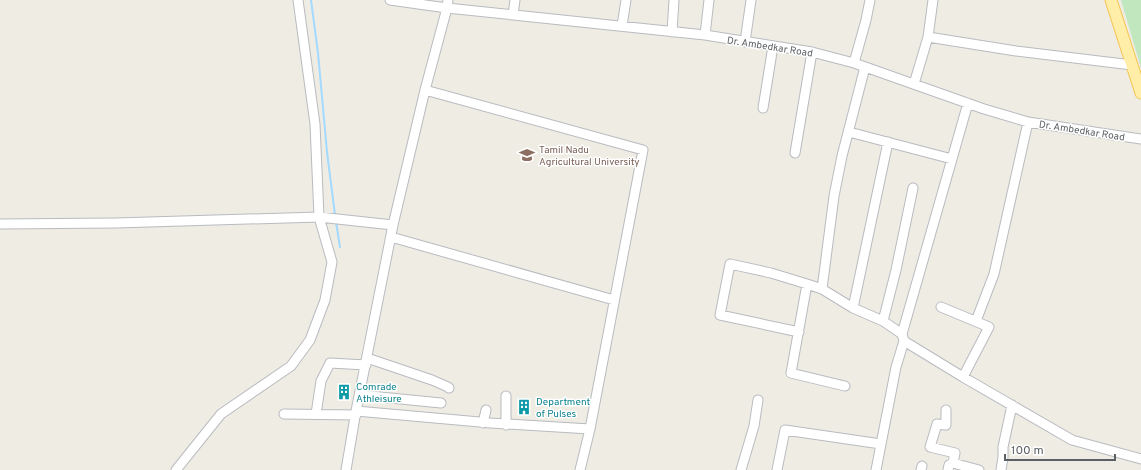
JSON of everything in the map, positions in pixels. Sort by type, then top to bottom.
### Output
[{"type":"main road","points":[[1111,0],[1141,93]]},
{"type":"street","points":[[176,470],[221,414],[291,366],[310,340],[325,300],[332,262],[320,218],[315,124],[298,0]]},
{"type":"street","name":"Dr. Ambedkar Road","points":[[390,0],[447,4],[513,15],[705,35],[812,52],[854,63],[984,109],[1028,122],[1141,139]]},
{"type":"street","points":[[513,15],[515,0]]},
{"type":"street","points":[[622,26],[626,0]]},
{"type":"street","points":[[672,32],[674,0]]},
{"type":"street","points":[[705,35],[709,0]]},
{"type":"street","points":[[745,42],[751,0]]},
{"type":"street","points":[[854,63],[870,0]]},
{"type":"street","points":[[914,84],[928,38],[933,0]]},
{"type":"street","points":[[346,470],[393,226],[447,4]]},
{"type":"street","points":[[928,38],[1016,51],[1132,65]]},
{"type":"street","points":[[763,108],[773,46]]},
{"type":"street","points":[[795,153],[812,52]]},
{"type":"street","points":[[822,289],[834,196],[842,156],[865,67]]},
{"type":"street","points":[[425,90],[643,150],[590,429],[580,470]]},
{"type":"street","points":[[876,470],[903,338],[968,103]]},
{"type":"street","points":[[976,321],[994,274],[1028,122]]},
{"type":"street","points":[[849,132],[952,159]]},
{"type":"street","points":[[853,308],[888,142]]},
{"type":"street","points":[[883,320],[896,270],[913,188]]},
{"type":"street","points":[[0,224],[320,218],[393,226]]},
{"type":"street","points":[[391,237],[614,300]]},
{"type":"street","points":[[799,332],[720,315],[730,264],[770,273],[822,289],[853,308],[883,320],[903,338],[963,377],[1072,440],[1141,459]]},
{"type":"street","points":[[807,284],[791,373],[845,386]]},
{"type":"street","points":[[941,307],[988,327],[963,377]]},
{"type":"street","points":[[316,414],[321,381],[330,363],[366,361],[432,380],[449,388]]},
{"type":"street","points":[[360,395],[441,403]]},
{"type":"street","points":[[506,396],[506,425]]},
{"type":"street","points":[[741,470],[754,426],[758,400]]},
{"type":"street","points":[[1001,470],[1003,447],[1012,405]]},
{"type":"street","points":[[483,423],[486,410]]},
{"type":"street","points":[[946,410],[946,425],[937,424],[930,447],[955,453],[950,466],[979,470]]},
{"type":"street","points":[[284,414],[356,413],[506,425],[524,424],[590,429]]},
{"type":"street","points":[[777,470],[785,430],[881,444]]},
{"type":"green space","points":[[1121,0],[1141,0],[1141,68]]},
{"type":"waterway","points":[[311,0],[335,215]]},
{"type":"waterway","points":[[336,222],[340,247]]},
{"type":"place","name":"Tamil Nadu Agricultural University","points":[[527,155]]},
{"type":"place","name":"Comrade Athleisure","points":[[344,392]]},
{"type":"place","name":"Department of Pulses","points":[[524,407]]}]
